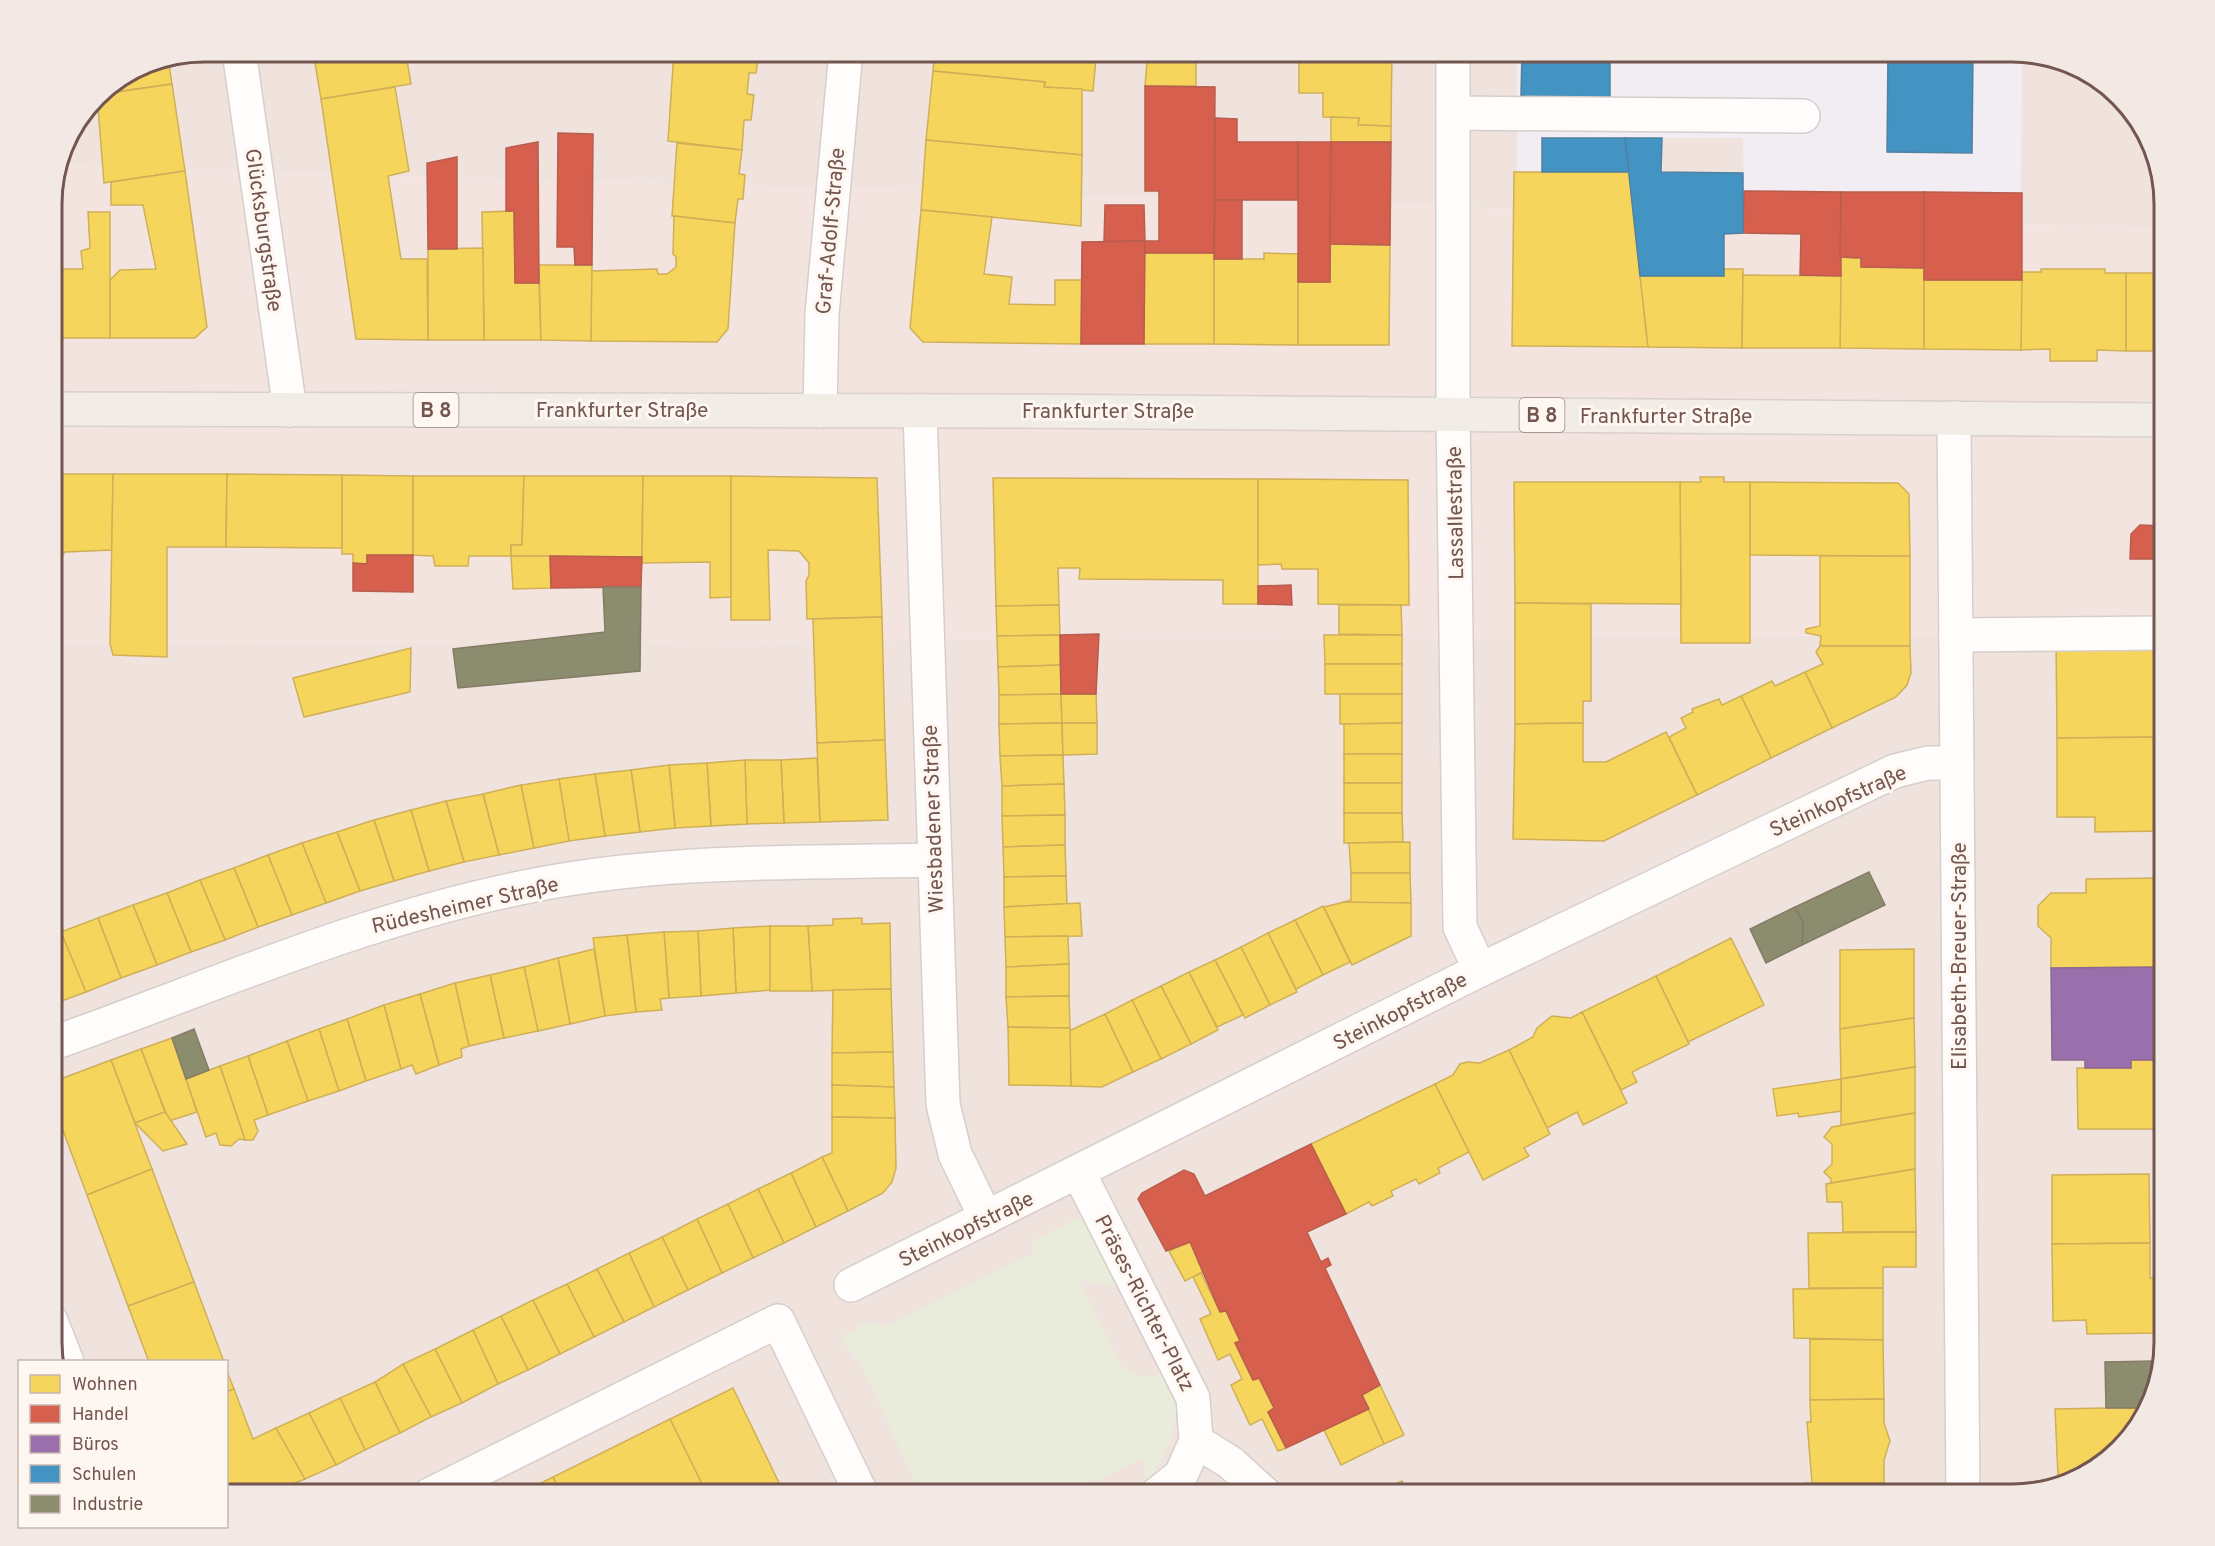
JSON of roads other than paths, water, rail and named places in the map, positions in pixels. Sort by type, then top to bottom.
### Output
[{"type":"main road","name":"Frankfurter Straße","points":[[62,409],[920,411],[2154,420]]},
{"type":"street","name":"Glücksburgstraße","points":[[241,62],[290,410]]},
{"type":"street","name":"Graf-Adolf-Straße","points":[[820,411],[821,325],[845,62]]},
{"type":"street","name":"Lassallestraße","points":[[1453,62],[1453,414],[1460,927],[1480,970]]},
{"type":"street","points":[[1453,113],[1803,116]]},
{"type":"street","name":"Wiesbadener Straße","points":[[920,411],[943,1104],[955,1154],[986,1218]]},
{"type":"street","name":"Elisabeth-Breuer-Straße","points":[[1954,418],[1963,1484]]},
{"type":"street","points":[[1956,635],[2154,633]]},
{"type":"street","name":"Steinkopfstraße","points":[[851,1285],[1079,1173],[1480,970],[1895,771],[1928,763],[1957,763]]},
{"type":"street","name":"Rüdesheimer Straße","points":[[62,1040],[345,934],[520,888],[664,867],[934,860]]},
{"type":"street","name":"Präses-Richter-Platz","points":[[1079,1173],[1193,1398],[1196,1441],[1181,1475],[1170,1484]]},
{"type":"street","points":[[451,1484],[778,1321],[857,1484]]},
{"type":"street","points":[[1196,1441],[1231,1463],[1254,1484]]}]
